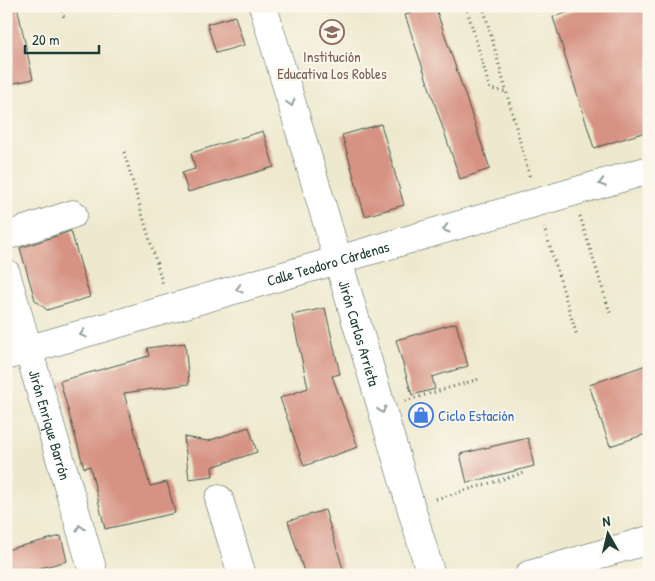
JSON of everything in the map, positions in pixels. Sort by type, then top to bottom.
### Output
[{"type":"street","name":"Jirón Carlos Arrieta","points":[[263,6],[431,575]]},
{"type":"street","name":"Calle Teodoro Cárdenas","points":[[17,353],[649,170]]},
{"type":"street","points":[[6,236],[74,214]]},
{"type":"street","name":"Jirón Enrique Barrón","points":[[6,273],[17,353],[94,575]]},
{"type":"street","points":[[219,498],[242,575]]},
{"type":"street","points":[[529,575],[649,540]]},
{"type":"path","points":[[61,6],[64,18]]},
{"type":"path","points":[[466,6],[490,89],[506,92]]},
{"type":"path","points":[[483,6],[537,202],[577,336]]},
{"type":"path","points":[[124,152],[169,309]]},
{"type":"path","points":[[573,192],[611,316]]},
{"type":"path","points":[[382,408],[479,379]]},
{"type":"path","points":[[411,506],[524,472]]},
{"type":"building","points":[[6,6],[17,6],[33,79],[6,85]]},
{"type":"building","points":[[435,6],[490,169],[460,179],[405,15]]},
{"type":"building","points":[[588,6],[649,6],[649,131],[594,148],[553,17]]},
{"type":"building","points":[[235,16],[244,45],[216,53],[207,24]]},
{"type":"building","points":[[381,124],[404,205],[365,216],[342,135]]},
{"type":"building","points":[[263,131],[274,167],[188,192],[182,173],[195,169],[191,153]]},
{"type":"building","points":[[71,231],[90,297],[47,310],[35,300],[20,248]]},
{"type":"building","points":[[325,308],[340,374],[332,376],[358,447],[304,466],[280,398],[308,388],[292,315]]},
{"type":"building","points":[[456,323],[468,366],[432,377],[435,389],[412,395],[396,340]]},
{"type":"building","points":[[185,343],[189,384],[124,393],[150,486],[167,482],[175,513],[105,529],[90,466],[84,468],[60,381],[149,356],[147,348]]},
{"type":"building","points":[[649,364],[649,433],[610,446],[589,385]]},
{"type":"building","points":[[249,427],[257,452],[212,467],[213,476],[189,479],[184,437],[208,441]]},
{"type":"building","points":[[528,438],[534,466],[467,483],[460,454]]},
{"type":"building","points":[[325,510],[345,575],[305,575],[288,521]]},
{"type":"building","points":[[61,536],[67,561],[15,575],[6,575],[6,550]]},
{"type":"place","name":"Institución Educativa Los Robles","points":[[332,32]]},
{"type":"place","name":"Ciclo Estación","points":[[421,415]]}]
